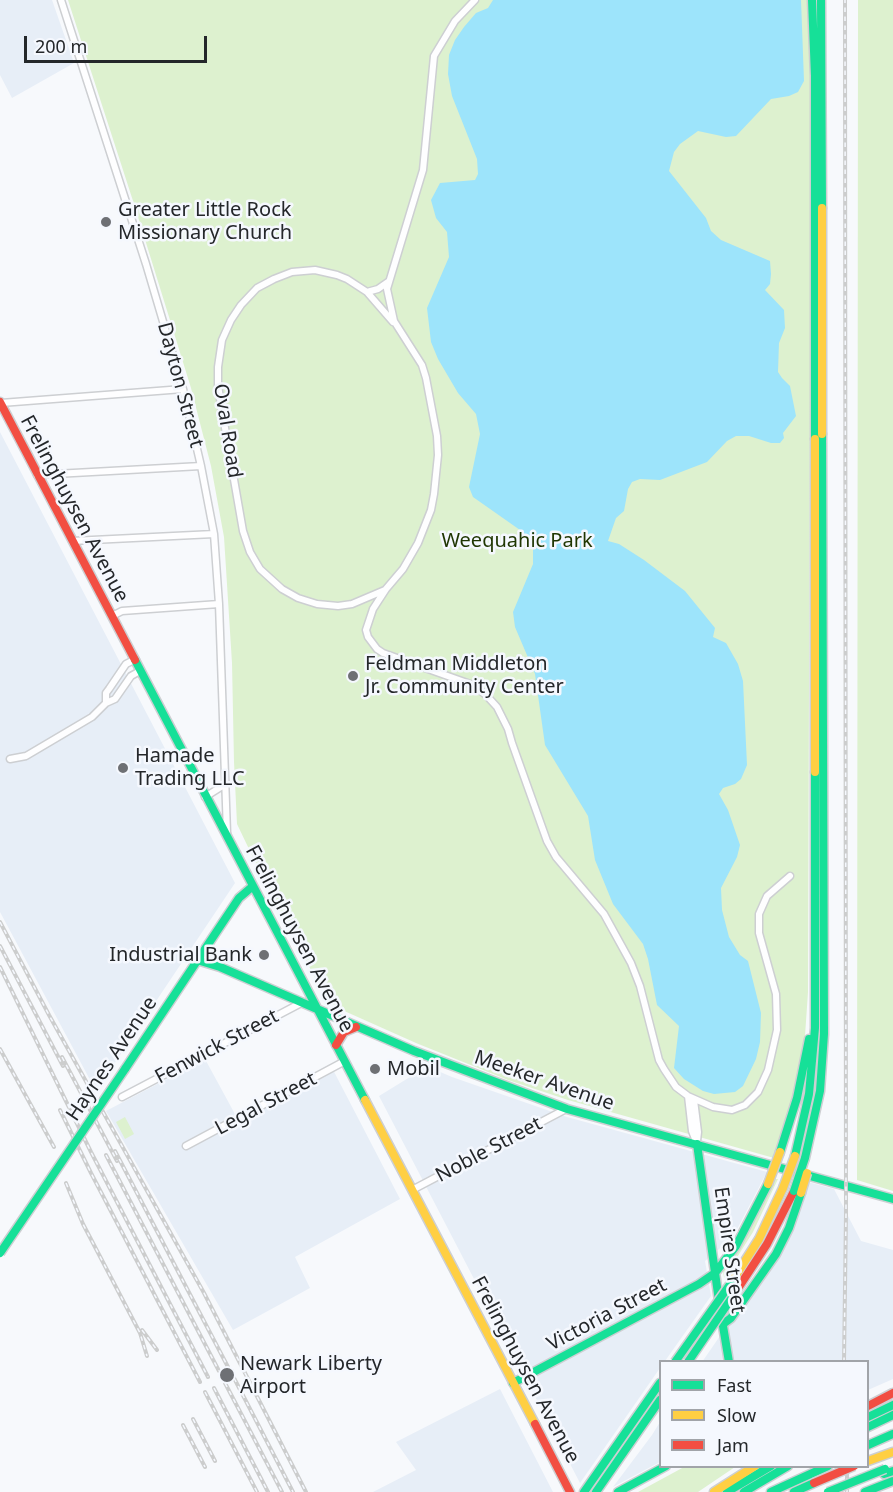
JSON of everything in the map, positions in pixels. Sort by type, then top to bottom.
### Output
[{"type":"main road","points":[[676,1360],[759,1239],[795,1156],[812,1072],[815,1039],[815,76],[812,0]]},
{"type":"main road","points":[[723,1324],[732,1318],[776,1254],[789,1228],[816,1131],[824,1045],[821,0]]},
{"type":"main road","name":"Frelinghuysen Avenue","points":[[0,402],[570,1492]]},
{"type":"main road","name":"Haynes Avenue","points":[[0,1253],[239,898],[253,886]]},
{"type":"main road","name":"Meeker Avenue","points":[[197,960],[215,965],[356,1027],[488,1080],[567,1108],[628,1127],[893,1198]]},
{"type":"main road","name":"Victoria Street","points":[[513,1383],[699,1284],[715,1273],[736,1246],[768,1184],[780,1152],[802,1074],[811,1028],[815,976]]},
{"type":"main road","points":[[336,1045],[344,1032],[356,1027]]},
{"type":"main road","name":"Empire Street","points":[[697,1144],[729,1360]]},
{"type":"main road","points":[[689,1360],[732,1299],[798,1192]]},
{"type":"main road","points":[[584,1492],[659,1384]]},
{"type":"main road","points":[[869,1405],[893,1393]]},
{"type":"main road","points":[[596,1492],[659,1401]]},
{"type":"main road","points":[[869,1425],[893,1405]]},
{"type":"main road","points":[[869,1417],[893,1414]]},
{"type":"main road","points":[[869,1444],[889,1439]]},
{"type":"main road","points":[[869,1450],[889,1439]]},
{"type":"main road","points":[[869,1460],[889,1454]]},
{"type":"main road","points":[[618,1492],[664,1468]]},
{"type":"main road","points":[[714,1492],[726,1490],[758,1472],[782,1468]]},
{"type":"main road","points":[[794,1492],[852,1468]]},
{"type":"main road","points":[[772,1491],[816,1470]]},
{"type":"main road","points":[[828,1492],[889,1470]]},
{"type":"main road","points":[[842,1492],[889,1470]]},
{"type":"main road","points":[[744,1492],[758,1472]]},
{"type":"main road","points":[[865,1492],[893,1481]]},
{"type":"street","name":"Dayton Street","points":[[60,0],[125,195],[183,389],[201,466],[214,534],[219,604],[227,837]]},
{"type":"street","points":[[475,0],[454,21],[434,56],[423,170],[388,282],[390,307],[397,327],[422,365],[437,435],[438,455],[434,494],[426,525],[412,556],[373,609],[366,630],[368,636],[377,649],[403,661],[465,681],[480,690],[497,707],[508,729],[547,841],[556,857],[604,914],[616,935],[640,986],[659,1060],[676,1087],[691,1098],[725,1110],[738,1109],[751,1100],[763,1083],[774,1051],[777,994],[759,933],[759,915],[767,896],[790,876]]},
{"type":"street","name":"Oval Road","points":[[386,589],[352,604],[338,606],[317,604],[281,589],[260,569],[250,552],[243,531],[218,385],[219,351],[226,330],[241,305],[257,288],[283,275],[315,270],[337,275],[367,292],[397,327]]},
{"type":"street","points":[[367,292],[378,289],[388,282]]},
{"type":"street","points":[[0,402],[183,389]]},
{"type":"street","points":[[37,475],[201,466]]},
{"type":"street","points":[[72,541],[214,534]]},
{"type":"street","points":[[112,616],[122,611],[219,604]]},
{"type":"street","points":[[106,703],[106,693],[109,688],[126,664],[135,660]]},
{"type":"street","points":[[10,759],[26,756],[92,717],[106,703],[115,699],[131,676],[140,671]]},
{"type":"street","points":[[206,797],[224,785]]},
{"type":"street","name":"Fenwick Street","points":[[122,1097],[311,997]]},
{"type":"street","name":"Legal Street","points":[[186,1146],[345,1061]]},
{"type":"street","points":[[691,1098],[698,1132],[697,1144]]},
{"type":"street","name":"Noble Street","points":[[412,1190],[567,1108]]},
{"type":"shaded area","points":[[0,0],[52,0],[74,63],[12,98],[0,75]]},
{"type":"shaded area","points":[[0,432],[235,883],[96,1091],[0,912]]},
{"type":"shaded area","points":[[205,1059],[236,1116],[330,1064],[400,1199],[295,1257],[310,1288],[233,1330],[106,1111]]},
{"type":"shaded area","points":[[417,1062],[452,1077],[567,1117],[767,1172],[733,1237],[705,1261],[711,1296],[666,1360],[659,1360],[659,1369],[580,1483],[379,1096],[410,1077]]},
{"type":"shaded area","points":[[808,1182],[834,1189],[861,1241],[893,1250],[893,1379],[869,1390],[869,1360],[703,1360],[781,1248]]},
{"type":"shaded area","points":[[500,1389],[553,1492],[373,1492],[416,1470],[396,1442]]},
{"type":"shaded area","points":[[659,1424],[659,1463],[613,1487]]},
{"type":"green space","name":"Weequahic Park","points":[[68,0],[807,0],[811,71],[808,992],[805,1036],[796,1089],[774,1158],[568,1100],[508,1080],[416,1043],[327,1001],[237,824],[232,663],[224,537],[211,466],[191,388]]},
{"type":"green space","points":[[858,0],[893,0],[893,1191],[857,1180]]},
{"type":"green space","points":[[125,1117],[134,1134],[125,1139],[116,1122]]},
{"type":"green space","points":[[773,1179],[778,1179],[753,1232],[724,1278],[723,1270]]},
{"type":"green space","points":[[682,1468],[734,1468],[698,1492],[638,1492]]},
{"type":"water","points":[[493,0],[801,0],[804,81],[798,92],[771,99],[736,136],[726,137],[698,131],[680,144],[674,152],[669,171],[706,218],[711,231],[721,240],[770,261],[770,284],[765,290],[784,310],[785,328],[779,343],[778,372],[790,386],[796,416],[783,433],[784,438],[780,443],[771,443],[749,436],[736,436],[727,441],[707,462],[660,480],[640,479],[632,482],[628,489],[624,511],[616,518],[608,541],[619,544],[644,560],[685,591],[715,628],[713,637],[726,643],[738,664],[743,681],[747,765],[741,779],[723,788],[719,794],[728,810],[740,845],[737,857],[721,888],[722,910],[729,937],[740,955],[748,961],[761,1013],[760,1042],[756,1059],[743,1086],[735,1092],[714,1094],[703,1091],[684,1079],[674,1068],[679,1026],[657,1005],[643,944],[613,904],[595,860],[588,816],[545,745],[535,674],[515,627],[513,612],[533,564],[533,545],[520,530],[473,497],[469,487],[480,434],[476,414],[458,393],[431,342],[427,308],[449,257],[447,232],[436,218],[431,200],[440,183],[475,180],[478,174],[477,159],[452,96],[448,74],[449,55],[464,27],[476,13],[488,8]]},
{"type":"railway","points":[[844,1360],[846,1214],[845,0]]},
{"type":"railway","points":[[0,922],[49,1015],[204,1293],[306,1492]]},
{"type":"railway","points":[[0,946],[63,1066]]},
{"type":"railway","points":[[0,967],[91,1152],[208,1377]]},
{"type":"railway","points":[[0,1049],[54,1147]]},
{"type":"railway","points":[[62,1057],[117,1161]]},
{"type":"railway","points":[[60,1110],[200,1382]]},
{"type":"railway","points":[[115,1151],[228,1367]]},
{"type":"railway","points":[[106,1155],[219,1371]]},
{"type":"railway","points":[[66,1183],[83,1224],[140,1333],[147,1356]]},
{"type":"railway","points":[[142,1330],[157,1350]]},
{"type":"railway","points":[[234,1378],[293,1492]]},
{"type":"railway","points":[[225,1383],[282,1492]]},
{"type":"railway","points":[[214,1388],[268,1492]]},
{"type":"railway","points":[[205,1392],[257,1492]]},
{"type":"railway","points":[[193,1419],[215,1461]]},
{"type":"railway","points":[[183,1425],[205,1467]]},
{"type":"railway","points":[[847,1468],[847,1492]]},
{"type":"traffic: fast","points":[[812,0],[815,76],[815,439]]},
{"type":"traffic: fast","points":[[821,0],[822,208]]},
{"type":"traffic: fast","points":[[805,1158],[820,1091],[824,1034],[822,434]]},
{"type":"traffic: fast","points":[[135,660],[365,1100]]},
{"type":"traffic: fast","points":[[795,1156],[809,1094],[815,1028],[815,772]]},
{"type":"traffic: fast","points":[[125,1069],[239,898],[253,886]]},
{"type":"traffic: fast","points":[[197,960],[220,967],[414,1051],[567,1109],[893,1199]]},
{"type":"traffic: fast","points":[[780,1152],[797,1098],[809,1039]]},
{"type":"traffic: fast","points":[[0,1253],[125,1069]]},
{"type":"traffic: fast","points":[[697,1144],[719,1301]]},
{"type":"traffic: fast","points":[[794,1191],[805,1158]]},
{"type":"traffic: fast","points":[[715,1273],[736,1246],[768,1184]]},
{"type":"traffic: fast","points":[[723,1324],[731,1318],[776,1254],[789,1228],[801,1193]]},
{"type":"traffic: fast","points":[[513,1383],[699,1284],[715,1273]]},
{"type":"traffic: fast","points":[[676,1360],[731,1283]]},
{"type":"traffic: fast","points":[[689,1360],[731,1299]]},
{"type":"traffic: fast","points":[[722,1320],[729,1360]]},
{"type":"traffic: fast","points":[[584,1492],[659,1384]]},
{"type":"traffic: fast","points":[[596,1492],[659,1401]]},
{"type":"traffic: fast","points":[[869,1417],[893,1405]]},
{"type":"traffic: fast","points":[[869,1427],[893,1415]]},
{"type":"traffic: fast","points":[[869,1445],[893,1434]]},
{"type":"traffic: fast","points":[[618,1492],[662,1468]]},
{"type":"traffic: fast","points":[[727,1492],[768,1468]]},
{"type":"traffic: fast","points":[[744,1492],[785,1468]]},
{"type":"traffic: fast","points":[[771,1492],[824,1468]]},
{"type":"traffic: fast","points":[[828,1492],[885,1469]]},
{"type":"traffic: fast","points":[[884,1474],[893,1471]]},
{"type":"traffic: fast","points":[[865,1492],[893,1481]]},
{"type":"traffic: fast","points":[[794,1492],[814,1483]]},
{"type":"traffic: slow","points":[[822,208],[822,434]]},
{"type":"traffic: slow","points":[[815,439],[815,772]]},
{"type":"traffic: slow","points":[[365,1100],[535,1424]]},
{"type":"traffic: slow","points":[[768,1184],[780,1152]]},
{"type":"traffic: slow","points":[[783,1188],[795,1156]]},
{"type":"traffic: slow","points":[[801,1193],[807,1173]]},
{"type":"traffic: slow","points":[[731,1283],[759,1239],[783,1188]]},
{"type":"traffic: slow","points":[[869,1461],[893,1452]]},
{"type":"traffic: slow","points":[[714,1492],[752,1468]]},
{"type":"traffic: jam","points":[[0,402],[135,660]]},
{"type":"traffic: jam","points":[[336,1045],[344,1032],[356,1027]]},
{"type":"traffic: jam","points":[[731,1299],[767,1244],[794,1191]]},
{"type":"traffic: jam","points":[[869,1405],[893,1393]]},
{"type":"traffic: jam","points":[[535,1424],[570,1492]]},
{"type":"traffic: jam","points":[[814,1483],[849,1468]]},
{"type":"place","name":"Greater Little Rock Missionary Church","points":[[106,222]]},
{"type":"place","name":"Feldman Middleton Jr. Community Center","points":[[353,676]]},
{"type":"place","name":"Hamade Trading LLC","points":[[123,768]]},
{"type":"place","name":"Industrial Bank","points":[[264,955]]},
{"type":"place","name":"Mobil","points":[[375,1069]]},
{"type":"place","name":"Newark Liberty Airport","points":[[227,1375]]}]
